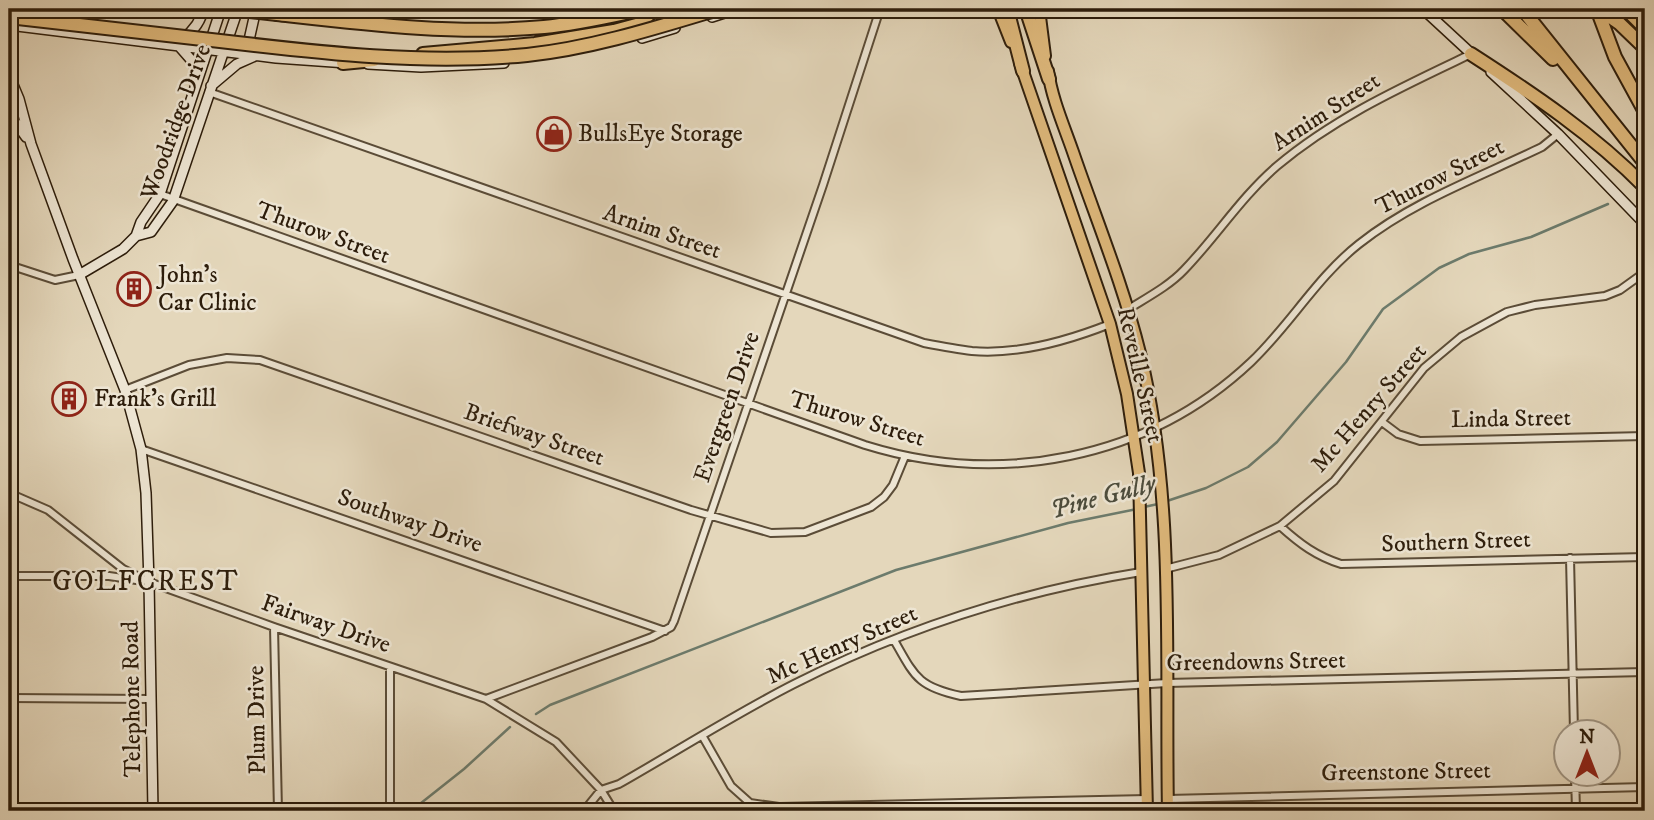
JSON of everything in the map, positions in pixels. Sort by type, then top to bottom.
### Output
[{"type":"highway","points":[[231,9],[405,28],[475,30],[564,25],[644,9]]},
{"type":"highway","points":[[343,63],[535,44],[614,31],[640,24],[654,9]]},
{"type":"highway","points":[[9,17],[324,54],[418,60],[483,58],[563,50],[634,34],[718,9]]},
{"type":"highway","points":[[1007,9],[1023,71]]},
{"type":"highway","points":[[1026,9],[1049,79]]},
{"type":"highway","points":[[1502,9],[1593,99]]},
{"type":"highway","points":[[1522,9],[1645,163]]},
{"type":"highway","points":[[1598,9],[1619,23],[1645,48]]},
{"type":"highway","points":[[1598,9],[1615,57],[1645,112]]},
{"type":"highway","points":[[1626,9],[1645,29]]},
{"type":"highway","points":[[1471,54],[1572,122],[1609,152],[1645,187]]},
{"type":"main road","points":[[178,45],[193,30],[202,16],[203,9]]},
{"type":"main road","name":"Woodridge Drive","points":[[79,275],[123,249],[136,236],[141,222],[160,194],[221,9]]},
{"type":"main road","name":"Woodridge Drive","points":[[136,236],[152,232],[173,201],[238,9]]},
{"type":"main road","points":[[255,55],[249,40],[256,9]]},
{"type":"main road","points":[[9,25],[255,55],[421,67],[544,58],[643,37],[737,9]]},
{"type":"main road","name":"Reveille Street","points":[[998,9],[1023,71],[1110,324],[1125,381],[1135,436],[1140,499],[1147,811]]},
{"type":"main road","name":"Reveille Street","points":[[1040,9],[1049,79],[1127,310],[1139,350],[1155,426],[1165,569],[1168,811]]},
{"type":"main road","points":[[1423,9],[1558,134],[1645,224]]},
{"type":"main road","points":[[178,45],[193,61],[198,79]]},
{"type":"main road","points":[[210,89],[237,64],[255,55]]},
{"type":"main road","name":"Telephone Road","points":[[9,75],[79,275],[125,390],[141,449],[149,582],[153,811]]},
{"type":"main road","name":"Telephone Road","points":[[9,113],[31,144]]},
{"type":"main road","points":[[1072,214],[1090,202]]},
{"type":"street","name":"Evergreen Drive","points":[[665,631],[674,621],[711,514],[880,9]]},
{"type":"street","name":"Arnim Street","points":[[1127,310],[1183,272],[1227,218],[1276,167],[1325,130],[1386,94],[1471,54]]},
{"type":"street","name":"Arnim Street","points":[[210,89],[785,296],[924,343],[974,351],[1021,349],[1077,337],[1110,324]]},
{"type":"street","name":"Thurow Street","points":[[160,194],[173,201],[865,445],[905,456],[963,465],[1013,465],[1083,453],[1135,436],[1186,411],[1242,370],[1274,339],[1333,268],[1370,236],[1417,206],[1542,147],[1558,134]]},
{"type":"street","points":[[9,265],[55,280],[79,275]]},
{"type":"street","name":"Mc Henry Street","points":[[1165,569],[1219,555],[1280,526],[1334,481],[1424,368],[1461,337],[1507,312],[1535,305],[1605,296],[1620,290],[1645,272]]},
{"type":"street","name":"Briefway Street","points":[[125,390],[189,365],[227,358],[260,360],[691,510],[771,533],[812,530],[877,503],[893,485],[905,456]]},
{"type":"street","name":"Linda Street","points":[[1382,422],[1398,433],[1420,441],[1645,436]]},
{"type":"street","name":"Southway Drive","points":[[141,449],[665,631]]},
{"type":"street","name":"Fairway Drive","points":[[9,493],[48,510],[123,569],[149,582],[485,699],[556,742],[601,790],[614,811]]},
{"type":"street","name":"Southern Street","points":[[1280,526],[1305,549],[1341,564],[1645,557]]},
{"type":"street","points":[[1570,558],[1573,718]]},
{"type":"street","name":"Mc Henry Street","points":[[584,811],[601,790],[619,784],[794,684],[894,640],[1006,601],[1142,572]]},
{"type":"street","points":[[9,576],[109,576],[149,582]]},
{"type":"street","name":"Plum Drive","points":[[274,627],[278,811]]},
{"type":"street","points":[[485,699],[665,631]]},
{"type":"street","name":"Greendowns Street","points":[[894,640],[914,675],[935,690],[961,696],[1167,683],[1645,672]]},
{"type":"street","points":[[390,667],[390,811]]},
{"type":"street","points":[[9,698],[151,699]]},
{"type":"street","points":[[703,737],[731,786],[750,803],[770,806],[1147,799]]},
{"type":"street","name":"Greenstone Street","points":[[1622,787],[1645,787]]},
{"type":"street","points":[[1576,788],[1576,811]]},
{"type":"street","name":"Greenstone Street","points":[[1168,799],[1576,788]]},
{"type":"waterway","name":"Pine Gully","points":[[1164,502],[1206,488],[1248,467],[1277,442],[1346,362],[1383,309],[1439,268],[1469,254],[1531,237],[1608,204]]},
{"type":"waterway","name":"Pine Gully","points":[[1144,507],[1158,504]]},
{"type":"waterway","name":"Pine Gully","points":[[536,714],[550,705],[896,570],[1068,523],[1137,509]]},
{"type":"waterway","name":"Pine Gully","points":[[411,811],[464,769],[510,727]]},
{"type":"place","name":"BullsEye Storage","points":[[554,134]]},
{"type":"place","name":"John’s Car Clinic","points":[[134,289]]},
{"type":"place","name":"Frank’s Grill","points":[[69,399]]},
{"type":"district","name":"GOLFCREST","points":[[146,581]]}]
